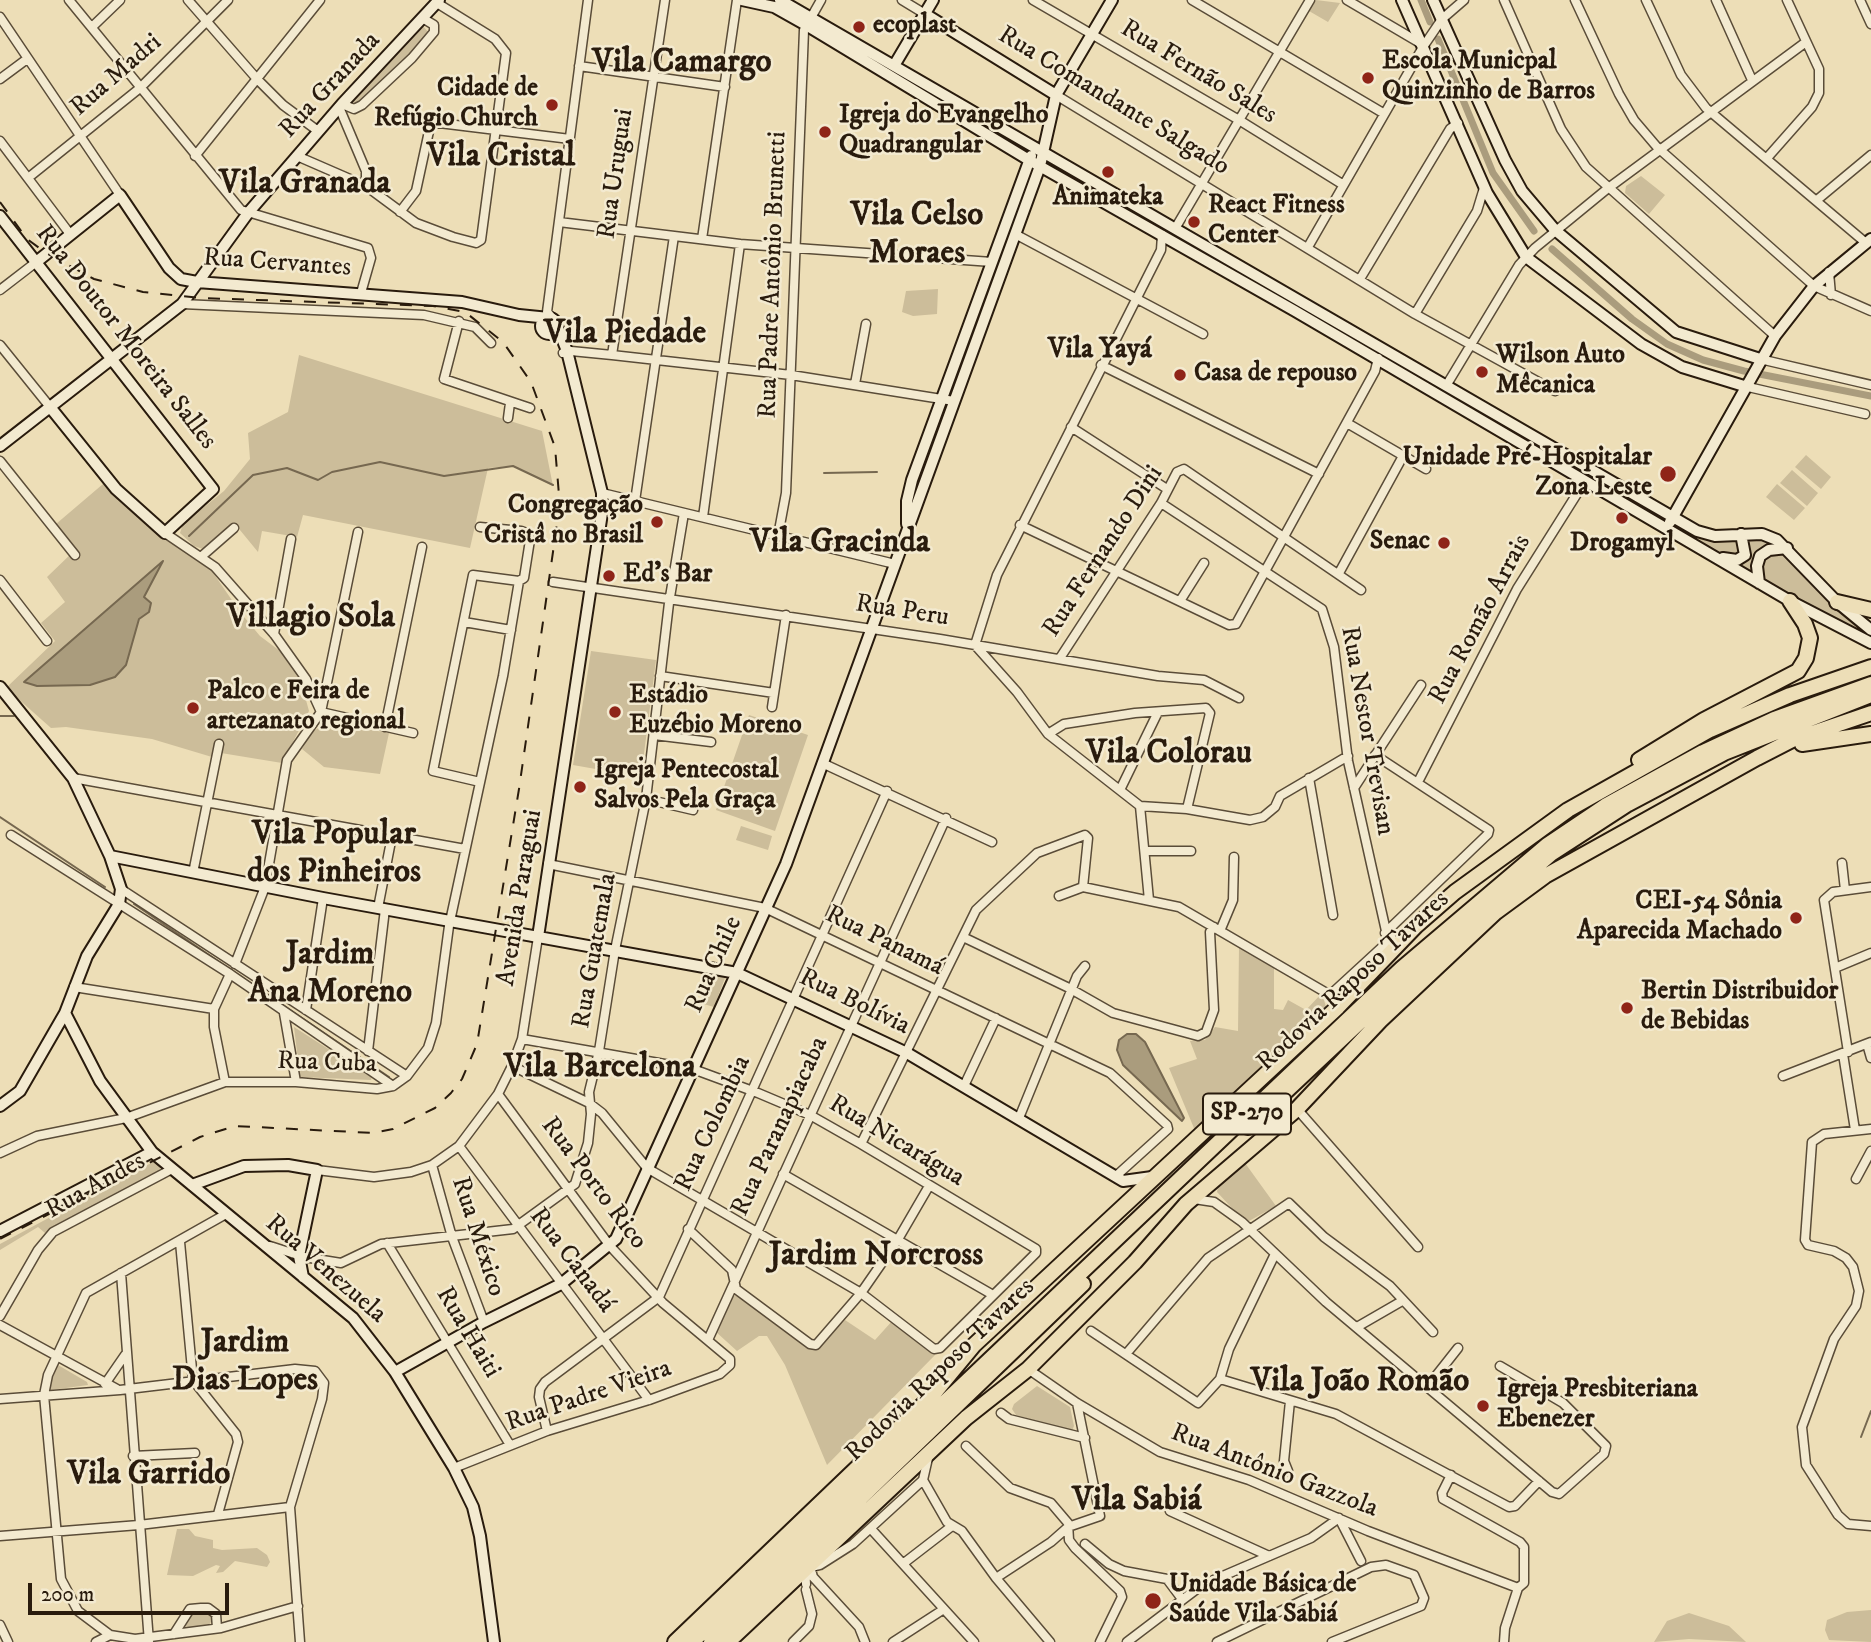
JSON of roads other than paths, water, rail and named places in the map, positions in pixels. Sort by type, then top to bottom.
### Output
[{"type":"highway","points":[[1568,810],[1683,731],[1798,671],[1807,658],[1810,638],[1790,601]]},
{"type":"highway","points":[[1838,602],[1871,610]]},
{"type":"highway","points":[[1568,810],[1729,721],[1790,695],[1871,667]]},
{"type":"highway","name":"Rodovia Raposo Tavares","points":[[692,1642],[1402,968],[1547,845],[1605,806],[1703,752],[1774,719],[1871,684]]},
{"type":"highway","name":"Rodovia Raposo Tavares","points":[[711,1642],[1401,984],[1552,854],[1628,804],[1713,758],[1783,727],[1871,695]]},
{"type":"highway","name":"SP-270","points":[[728,1642],[778,1594],[809,1575],[965,1418],[1028,1369],[1135,1262],[1191,1200],[1297,1109],[1388,1013],[1507,904],[1545,876],[1757,758],[1792,740],[1871,713]]},
{"type":"highway","points":[[1757,758],[1799,744],[1871,734]]},
{"type":"highway","name":"SP-270","points":[[676,1642],[931,1397],[974,1345],[1334,1011],[1412,931],[1493,862],[1568,810]]},
{"type":"highway","points":[[668,1642],[695,1622]]},
{"type":"main road","points":[[740,0],[774,7],[808,21],[895,64],[1039,151],[1176,228],[1382,360],[1446,386],[1670,523],[1759,583],[1871,643]]},
{"type":"main road","points":[[780,0],[808,21],[1034,163],[1382,360],[1585,481],[1670,523],[1707,535],[1769,536],[1787,548],[1838,602],[1871,630]]},
{"type":"main road","points":[[895,64],[933,0]]},
{"type":"main road","points":[[1034,163],[1056,95],[1112,0]]},
{"type":"main road","points":[[1402,0],[1494,207],[1526,257],[1641,344],[1682,367],[1725,381],[1746,384]]},
{"type":"main road","points":[[1433,0],[1505,160],[1522,191],[1553,231],[1676,332],[1758,362]]},
{"type":"main road","name":"Rua Granada","points":[[0,446],[182,304],[248,213],[340,105],[438,2]]},
{"type":"main road","name":"Rua Comandante Salgado","points":[[925,14],[1056,95]]},
{"type":"main road","name":"Rua Chile","points":[[912,502],[954,401],[1015,234],[1030,192],[1034,163]]},
{"type":"main road","name":"Rua Chile","points":[[395,1372],[484,1322],[561,1284],[616,1240],[786,864],[903,541],[942,398],[992,262],[1034,163]]},
{"type":"main road","points":[[1030,192],[1038,178],[1058,175]]},
{"type":"main road","points":[[39,259],[120,195]]},
{"type":"main road","name":"Rua Cervantes","points":[[120,195],[169,268],[181,279],[462,302],[550,324]]},
{"type":"main road","name":"Rua Doutor Moreira Salles","points":[[0,216],[27,253],[39,259],[111,359],[213,489],[166,533]]},
{"type":"main road","points":[[1670,523],[1772,340],[1814,286],[1869,241]]},
{"type":"main road","name":"Avenida Paraguai","points":[[538,937],[603,513],[602,493],[565,352],[550,324]]},
{"type":"main road","points":[[1725,381],[1734,388],[1736,401]]},
{"type":"main road","points":[[50,407],[116,489],[166,533]]},
{"type":"main road","points":[[1716,556],[1733,560],[1743,558],[1746,548],[1741,534]]},
{"type":"main road","points":[[1759,583],[1757,566],[1760,556],[1769,550],[1787,548]]},
{"type":"main road","points":[[0,687],[73,778],[110,856],[121,889],[119,904],[87,956],[65,1013],[20,1091],[0,1106]]},
{"type":"main road","name":"Rua Bolívia","points":[[110,856],[382,909],[737,972],[907,1053],[1120,1179]]},
{"type":"main road","name":"Rua Venezuela","points":[[65,1013],[86,1056],[152,1152],[363,1328],[395,1372],[454,1468],[478,1528],[494,1642]]},
{"type":"main road","points":[[0,1231],[152,1152]]},
{"type":"main road","name":"Avenida Paraguai","points":[[192,1185],[244,1166],[288,1165],[317,1170]]},
{"type":"main road","points":[[303,1277],[299,1256],[317,1170]]},
{"type":"main road","points":[[1122,1205],[1120,1179],[1152,1177]]},
{"type":"street","points":[[69,0],[241,210],[368,248],[371,258],[361,293]]},
{"type":"street","points":[[92,27],[120,0]]},
{"type":"street","points":[[188,0],[282,105],[318,131]]},
{"type":"street","name":"Rua Madri","points":[[28,178],[140,88],[228,0]]},
{"type":"street","points":[[195,156],[320,0]]},
{"type":"street","points":[[550,324],[547,312],[588,0]]},
{"type":"street","name":"Rua Uruguai","points":[[612,355],[665,0]]},
{"type":"street","points":[[702,239],[724,87],[740,0]]},
{"type":"street","points":[[808,21],[821,0]]},
{"type":"street","name":"Rua Comandante Salgado","points":[[902,0],[925,14]]},
{"type":"street","name":"Rua Fernão Sales","points":[[1033,0],[1239,120],[1342,184]]},
{"type":"street","points":[[1192,0],[1383,113]]},
{"type":"street","points":[[1176,228],[1310,0]]},
{"type":"street","points":[[1347,0],[1422,45]]},
{"type":"street","points":[[1308,247],[1422,45],[1442,19],[1464,0]]},
{"type":"street","points":[[1504,0],[1569,144],[1607,189],[1772,340],[1772,357],[1802,370]]},
{"type":"street","points":[[1575,0],[1629,111],[1661,150],[1814,286],[1871,311]]},
{"type":"street","points":[[1646,0],[1681,75],[1709,112],[1869,241]]},
{"type":"street","points":[[1716,0],[1752,80]]},
{"type":"street","points":[[1767,158],[1812,107],[1819,93],[1819,69],[1787,0]]},
{"type":"street","points":[[1860,0],[1871,24]]},
{"type":"street","points":[[297,156],[366,186],[416,223],[479,242],[482,237],[507,58],[504,48],[438,2]]},
{"type":"street","name":"Rua Cervantes","points":[[0,17],[120,195]]},
{"type":"street","points":[[340,105],[354,109],[362,105],[412,58],[434,32],[434,25],[424,19]]},
{"type":"street","name":"Rua Padre Antônio Brunetti","points":[[778,536],[786,493],[808,21]]},
{"type":"street","points":[[1446,386],[1526,257],[1535,248],[1607,189],[1806,42]]},
{"type":"street","points":[[0,79],[27,59]]},
{"type":"street","points":[[1410,68],[1421,64],[1433,69]]},
{"type":"street","points":[[579,66],[724,87]]},
{"type":"street","name":"Rua Comandante Salgado","points":[[1056,95],[1415,314],[1555,391]]},
{"type":"street","points":[[340,105],[366,171],[366,186]]},
{"type":"street","points":[[400,212],[416,191],[431,122],[570,139]]},
{"type":"street","points":[[1360,279],[1450,129],[1458,123]]},
{"type":"street","points":[[0,141],[70,234]]},
{"type":"street","points":[[1817,200],[1871,155]]},
{"type":"street","points":[[1415,314],[1477,211],[1485,187]]},
{"type":"street","points":[[1477,211],[1486,206],[1494,207]]},
{"type":"street","points":[[559,222],[740,244],[992,262]]},
{"type":"street","points":[[1015,234],[1203,334]]},
{"type":"street","points":[[1161,234],[1164,242],[1161,250],[1020,525],[988,594],[975,645],[1017,691],[1048,734],[1140,806],[1187,809],[1250,820],[1264,817],[1276,807],[1280,796],[1348,758],[1357,767],[1373,759]]},
{"type":"street","points":[[635,501],[674,236]]},
{"type":"street","points":[[1161,250],[1168,243],[1176,243]]},
{"type":"street","points":[[703,517],[740,244]]},
{"type":"street","points":[[0,290],[39,259]]},
{"type":"street","points":[[1829,272],[1831,295]]},
{"type":"street","name":"Rua Cervantes","points":[[182,304],[372,310],[459,321],[475,327],[491,343]]},
{"type":"street","points":[[459,321],[443,379],[530,408]]},
{"type":"street","points":[[855,384],[866,324]]},
{"type":"street","points":[[0,345],[3,356],[50,407]]},
{"type":"street","points":[[565,352],[791,375],[954,401]]},
{"type":"street","points":[[1020,525],[1233,625],[1267,572],[1382,360]]},
{"type":"street","points":[[1758,362],[1871,385]]},
{"type":"street","points":[[1101,365],[1319,474]]},
{"type":"street","points":[[1746,384],[1865,414]]},
{"type":"street","points":[[508,418],[510,402]]},
{"type":"street","points":[[1347,423],[1426,469]]},
{"type":"street","points":[[1071,427],[1167,489]]},
{"type":"street","points":[[1339,573],[1403,456]]},
{"type":"street","points":[[0,461],[75,555]]},
{"type":"street","name":"Rua Fernando Dini","points":[[1060,658],[1161,503],[1177,472],[1184,469],[1285,536]]},
{"type":"street","name":"Rua Romão Arrais","points":[[1418,782],[1517,589],[1585,481]]},
{"type":"street","points":[[602,493],[895,564]]},
{"type":"street","name":"Rua Nestor Trevisan","points":[[1161,503],[1322,609],[1334,647],[1348,758],[1387,937]]},
{"type":"street","name":"Rua Guatemala","points":[[260,1242],[299,1256],[341,1262],[387,1243],[452,1237],[520,1226],[570,1189],[585,1157],[591,1114],[589,1103],[615,950],[646,799],[670,597],[684,513]]},
{"type":"street","name":"Rua Cuba","points":[[0,1153],[58,1130],[127,1118],[225,1082],[296,1082],[361,1088],[393,1086],[407,1076],[428,1048],[436,1023],[450,921],[519,581],[524,578],[529,534],[480,527]]},
{"type":"street","points":[[202,556],[234,528]]},
{"type":"street","points":[[235,964],[265,887],[287,760],[321,712],[358,532]]},
{"type":"street","points":[[166,533],[202,556],[274,634],[306,679],[321,712]]},
{"type":"street","points":[[1285,536],[1361,590]]},
{"type":"street","points":[[274,634],[291,539]]},
{"type":"street","points":[[385,727],[422,547]]},
{"type":"street","points":[[1180,601],[1204,563]]},
{"type":"street","points":[[480,782],[433,771],[473,575],[519,581]]},
{"type":"street","points":[[0,580],[47,641]]},
{"type":"street","name":"Rua Peru","points":[[553,582],[872,628],[1158,676],[1204,680],[1239,698]]},
{"type":"street","points":[[772,707],[786,615]]},
{"type":"street","points":[[464,622],[511,630]]},
{"type":"street","points":[[660,676],[774,693]]},
{"type":"street","points":[[1354,788],[1421,685]]},
{"type":"street","points":[[1048,734],[1064,724],[1206,708],[1210,713],[1187,809]]},
{"type":"street","points":[[321,712],[413,733]]},
{"type":"street","points":[[1121,790],[1158,712]]},
{"type":"street","points":[[654,736],[710,742]]},
{"type":"street","points":[[193,873],[219,744]]},
{"type":"street","points":[[1330,995],[1488,834],[1486,825],[1418,782],[1373,759]]},
{"type":"street","points":[[822,764],[946,818],[992,842]]},
{"type":"street","points":[[73,778],[465,849]]},
{"type":"street","points":[[1309,778],[1333,915]]},
{"type":"street","name":"Rua Colombia","points":[[659,1297],[887,792]]},
{"type":"street","points":[[646,799],[693,810]]},
{"type":"street","points":[[1140,806],[1149,900]]},
{"type":"street","name":"Rua Paranapiacaba","points":[[709,1337],[946,818]]},
{"type":"street","points":[[11,835],[230,974],[393,1086]]},
{"type":"street","points":[[368,1051],[392,836]]},
{"type":"street","points":[[861,1144],[976,909],[1037,853],[1087,836],[1083,887]]},
{"type":"street","points":[[1146,851],[1191,851]]},
{"type":"street","points":[[963,937],[1073,990],[1113,1013],[1198,1036],[1203,1034],[1214,1010],[1210,932],[1217,929],[1233,900],[1234,857]]},
{"type":"street","points":[[1842,863],[1845,890]]},
{"type":"street","name":"Rua Panamá","points":[[548,864],[765,908],[1110,1073],[1167,1125],[1168,1129],[1120,1179]]},
{"type":"street","points":[[1059,896],[1083,887],[1179,906],[1330,995],[1334,1011]]},
{"type":"street","points":[[1855,1130],[1824,900],[1828,894],[1871,887]]},
{"type":"street","points":[[121,889],[407,1076]]},
{"type":"street","points":[[306,1010],[323,898]]},
{"type":"street","points":[[1387,937],[1412,931]]},
{"type":"street","name":"Avenida Paraguai","points":[[317,1170],[374,1177],[411,1172],[432,1165],[459,1146],[498,1094],[512,1066],[522,1039],[538,937]]},
{"type":"street","points":[[223,956],[235,955],[240,951]]},
{"type":"street","points":[[1835,968],[1871,953]]},
{"type":"street","points":[[1019,1118],[1084,966]]},
{"type":"street","points":[[225,1082],[214,1027],[214,1009],[230,974]]},
{"type":"street","points":[[74,987],[214,1009]]},
{"type":"street","points":[[292,1001],[301,999],[309,990]]},
{"type":"street","points":[[284,1013],[296,1082]]},
{"type":"street","points":[[964,1086],[996,1018]]},
{"type":"street","points":[[350,1039],[362,1040],[370,1032]]},
{"type":"street","name":"Rua Nicarágua","points":[[522,1039],[693,1069],[810,1115],[1037,1251],[993,1295]]},
{"type":"street","points":[[1783,1076],[1869,1043],[1871,1058]]},
{"type":"street","points":[[512,1066],[589,1103],[602,1113],[648,1168],[861,1293],[936,1350],[993,1295],[783,1174]]},
{"type":"street","name":"Rua Porto Rico","points":[[498,1094],[610,1246],[659,1297],[709,1337],[730,1359]]},
{"type":"street","points":[[1297,1109],[1418,1247]]},
{"type":"street","points":[[1871,1129],[1816,1136],[1812,1142],[1805,1240],[1808,1245],[1846,1258],[1853,1267],[1859,1291],[1856,1306],[1834,1339],[1803,1423],[1804,1459],[1843,1520],[1855,1525],[1871,1526]]},
{"type":"street","name":"Rua Canadá","points":[[459,1146],[649,1400]]},
{"type":"street","points":[[1856,1179],[1871,1151]]},
{"type":"street","name":"Rua México","points":[[432,1165],[452,1237],[484,1322]]},
{"type":"street","name":"Rua Andes","points":[[0,1316],[38,1250],[53,1232],[172,1169]]},
{"type":"street","points":[[1217,1178],[1213,1190],[1217,1203]]},
{"type":"street","points":[[688,1229],[732,1270],[736,1289],[810,1344],[821,1342],[861,1293],[897,1241],[929,1186]]},
{"type":"street","points":[[1191,1200],[1217,1203],[1249,1228],[1357,1327],[1552,1492],[1561,1493],[1604,1454],[1606,1446],[1563,1403],[1500,1366]]},
{"type":"street","points":[[1126,1354],[1198,1268],[1249,1228],[1289,1203],[1324,1237],[1391,1286],[1433,1332]]},
{"type":"street","points":[[226,1214],[86,1293],[55,1357],[44,1395],[61,1579],[78,1611],[110,1634],[149,1639],[217,1628],[298,1606]]},
{"type":"street","points":[[180,1242],[193,1380],[236,1434],[238,1442],[218,1514]]},
{"type":"street","name":"Rua Haiti","points":[[387,1243],[510,1445]]},
{"type":"street","points":[[1091,1331],[1195,1403],[1200,1401],[1220,1379],[1229,1349],[1275,1254]]},
{"type":"street","points":[[121,1273],[124,1390],[133,1457],[149,1639]]},
{"type":"street","points":[[547,1432],[540,1389],[603,1337],[659,1297]]},
{"type":"street","points":[[1357,1327],[1402,1301]]},
{"type":"street","points":[[0,1325],[105,1384],[124,1390]]},
{"type":"street","points":[[1428,1386],[1458,1348]]},
{"type":"street","points":[[105,1384],[125,1355]]},
{"type":"street","name":"Rua Padre Vieira","points":[[454,1468],[510,1445],[720,1374],[726,1371],[730,1359]]},
{"type":"street","points":[[0,1399],[124,1390],[295,1369],[315,1371],[324,1383],[322,1399],[290,1507],[300,1642]]},
{"type":"street","name":"Rua Antônio Gazzola","points":[[1028,1369],[1077,1403],[1160,1452],[1249,1480],[1518,1588]]},
{"type":"street","points":[[1220,1379],[1336,1414],[1512,1507],[1539,1480]]},
{"type":"street","points":[[1288,1471],[1284,1461],[1290,1401]]},
{"type":"street","points":[[996,1578],[1051,1542],[1068,1527],[1098,1518],[1101,1514],[1077,1403]]},
{"type":"street","points":[[1001,1413],[1009,1419],[1085,1438]]},
{"type":"street","points":[[966,1446],[1010,1488],[1051,1503],[1065,1517],[1069,1540],[1075,1548],[1122,1594],[1100,1642]]},
{"type":"street","points":[[809,1575],[872,1530],[923,1480],[930,1451]]},
{"type":"street","points":[[133,1457],[195,1452]]},
{"type":"street","points":[[1451,1475],[1442,1493],[1443,1499],[1523,1544],[1524,1583],[1518,1588],[1504,1642]]},
{"type":"street","points":[[923,1480],[951,1526],[962,1531],[996,1578],[1049,1642]]},
{"type":"street","points":[[0,1536],[139,1525],[290,1507]]},
{"type":"street","points":[[1170,1511],[1269,1556]]},
{"type":"street","points":[[1128,1642],[1202,1585],[1311,1538],[1339,1518],[1361,1561],[1362,1572]]},
{"type":"street","points":[[904,1563],[951,1526]]},
{"type":"street","points":[[872,1530],[974,1642]]},
{"type":"street","points":[[1085,1544],[1109,1564],[1124,1572],[1167,1579],[1182,1599]]},
{"type":"street","points":[[1361,1561],[1371,1567]]},
{"type":"street","points":[[1217,1642],[1371,1567],[1393,1566],[1414,1575],[1423,1602],[1332,1642]]},
{"type":"street","points":[[793,1642],[809,1626],[812,1603],[809,1575]]},
{"type":"street","points":[[809,1575],[859,1627],[865,1642]]},
{"type":"street","points":[[174,1634],[190,1609],[208,1608],[216,1614],[217,1628]]},
{"type":"street","points":[[893,1642],[944,1609]]},
{"type":"street","points":[[0,1625],[8,1642]]},
{"type":"street","points":[[96,1642],[110,1634]]},
{"type":"waterway","points":[[1421,0],[1430,22]]},
{"type":"waterway","points":[[1438,39],[1493,173],[1534,231]]},
{"type":"waterway","points":[[1552,249],[1632,319],[1667,344],[1703,360],[1744,371],[1871,396]]},
{"type":"waterway","points":[[189,536],[253,475],[287,468],[318,480],[332,472],[380,462],[444,476],[513,466],[553,485]]},
{"type":"waterway","points":[[824,473],[877,472]]},
{"type":"waterway","points":[[0,716],[14,716]]},
{"type":"waterway","points":[[0,817],[105,887]]},
{"type":"waterway","points":[[134,904],[389,1077]]},
{"type":"waterway","points":[[1861,1437],[1871,1411]]},
{"type":"railway","points":[[0,202],[27,239],[46,253],[94,279],[143,292],[201,298],[433,306],[465,312],[503,342],[531,382],[555,447],[559,495],[519,789],[477,1044],[462,1079],[435,1108],[393,1129],[373,1133],[235,1126],[200,1137],[0,1239]]},
{"type":"place","name":"ecoplast","points":[[859,27]]},
{"type":"place","name":"Escola Municpal Quinzinho de Barros","points":[[1368,78]]},
{"type":"place","name":"Cidade de Refúgio Church","points":[[552,105]]},
{"type":"place","name":"Igreja do Evangelho Quadrangular","points":[[825,132]]},
{"type":"place","name":"Animateka","points":[[1108,172]]},
{"type":"place","name":"React Fitness Center","points":[[1194,222]]},
{"type":"place","name":"Wilson Auto Mêcanica","points":[[1482,372]]},
{"type":"place","name":"Casa de repouso","points":[[1180,375]]},
{"type":"place","name":"Unidade Pré-Hospitalar Zona Leste","points":[[1668,474]]},
{"type":"place","name":"Drogamyl","points":[[1622,518]]},
{"type":"place","name":"Congregação Cristâ no Brasil","points":[[657,522]]},
{"type":"place","name":"Senac","points":[[1444,543]]},
{"type":"place","name":"Ed's Bar","points":[[609,576]]},
{"type":"place","name":"Palco e Feira de artezanato regional","points":[[193,708]]},
{"type":"place","name":"Estádio Euzébio Moreno","points":[[615,712]]},
{"type":"place","name":"Igreja Pentecostal Salvos Pela Graça","points":[[580,787]]},
{"type":"place","name":"CEI-54 Sônia Aparecida Machado","points":[[1796,918]]},
{"type":"place","name":"Bertin Distribuidor de Bebidas","points":[[1627,1008]]},
{"type":"place","name":"Igreja Presbiteriana Ebenezer","points":[[1483,1406]]},
{"type":"place","name":"Unidade Básica de Saúde Vila Sabiá","points":[[1153,1601]]},
{"type":"district","name":"Vila Camargo","points":[[682,64]]},
{"type":"district","name":"Vila Cristal","points":[[501,158]]},
{"type":"district","name":"Vila Granada","points":[[305,185]]},
{"type":"district","name":"Vila Celso Moraes","points":[[917,236]]},
{"type":"district","name":"Vila Piedade","points":[[625,335]]},
{"type":"district","name":"Vila Yayá","points":[[1100,351]]},
{"type":"district","name":"Vila Gracinda","points":[[840,544]]},
{"type":"district","name":"Villagio Sola","points":[[311,619]]},
{"type":"district","name":"Vila Colorau","points":[[1169,755]]},
{"type":"district","name":"Vila Popular dos Pinheiros","points":[[334,855]]},
{"type":"district","name":"Jardim Ana Moreno","points":[[330,975]]},
{"type":"district","name":"Vila Barcelona","points":[[600,1069]]},
{"type":"district","name":"Jardim Norcross","points":[[876,1257]]},
{"type":"district","name":"Jardim Dias Lopes","points":[[245,1363]]},
{"type":"district","name":"Vila João Romão","points":[[1360,1383]]},
{"type":"district","name":"Vila Garrido","points":[[149,1476]]},
{"type":"district","name":"Vila Sabiá","points":[[1137,1502]]}]
